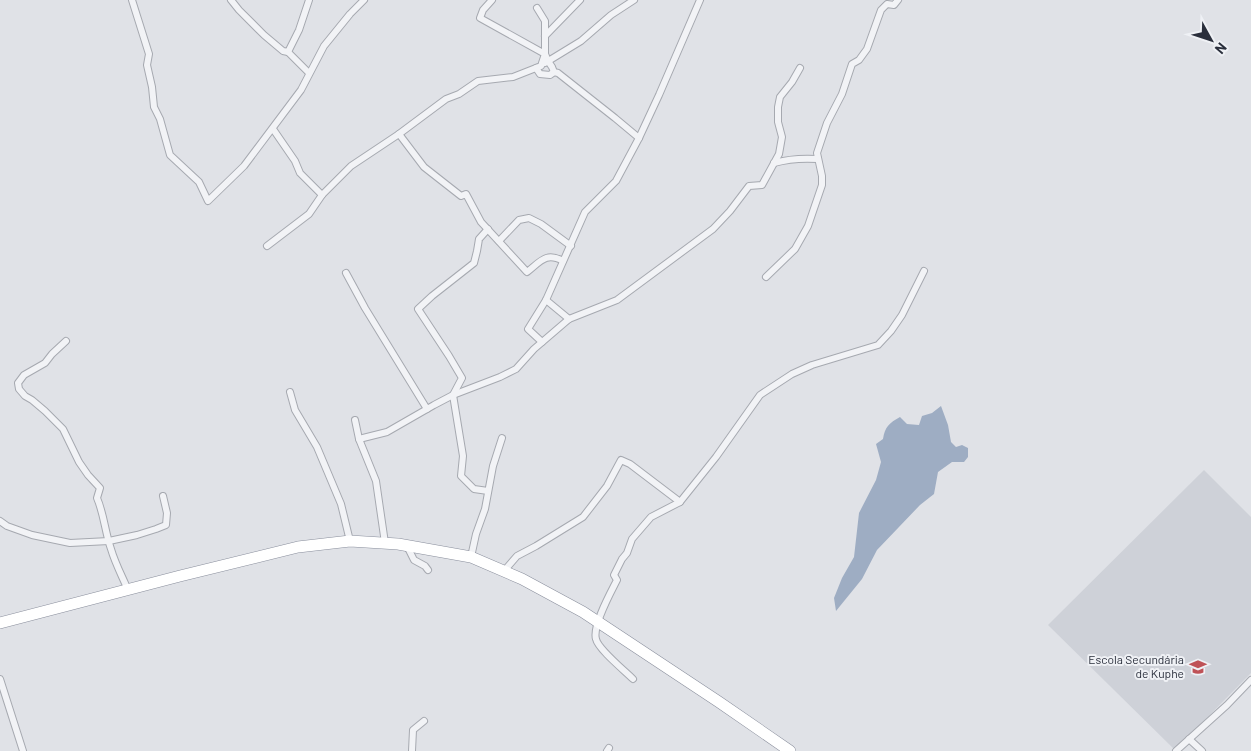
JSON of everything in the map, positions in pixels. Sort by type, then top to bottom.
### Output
[{"type":"highway","points":[[0,623],[298,547],[350,541],[407,546],[471,557],[522,579],[583,612],[790,751]]},
{"type":"street","points":[[132,0],[149,54],[147,64],[154,108],[160,119],[170,155],[199,182],[208,201],[244,166],[273,129],[301,90],[324,46],[364,0]]},
{"type":"street","points":[[231,0],[264,34],[283,51],[288,52],[309,74]]},
{"type":"street","points":[[288,52],[299,30],[309,0]]},
{"type":"street","points":[[492,0],[483,10],[480,18],[545,54]]},
{"type":"street","points":[[545,36],[580,0]]},
{"type":"street","points":[[268,246],[309,214],[322,195],[351,166],[399,134],[446,99],[459,94],[478,81],[513,77],[542,65],[581,41],[611,15],[634,0]]},
{"type":"street","points":[[542,342],[528,329],[546,300],[585,212],[616,180],[638,138],[660,95],[700,0]]},
{"type":"street","points":[[766,277],[795,249],[808,226],[822,185],[817,153],[828,123],[842,94],[852,64],[859,60],[867,49],[881,10],[887,4],[894,5],[898,0]]},
{"type":"street","points":[[537,8],[545,21],[545,54],[540,74],[550,75],[554,72]]},
{"type":"street","points":[[542,65],[552,67],[554,72],[558,73],[638,138]]},
{"type":"street","points":[[360,439],[387,432],[453,395],[516,369],[542,342],[569,320],[617,300],[713,228],[749,186],[762,185],[779,154],[782,137],[778,122],[780,97],[800,68]]},
{"type":"street","points":[[273,129],[295,161],[300,173],[322,195]]},
{"type":"street","points":[[399,134],[424,167],[461,196],[466,194],[481,222],[527,272],[546,258],[554,256],[563,260]]},
{"type":"street","points":[[774,163],[799,159],[818,159]]},
{"type":"street","points":[[499,242],[520,220],[529,218],[541,224],[571,246]]},
{"type":"street","points":[[488,229],[479,239],[474,263],[418,309],[462,378],[453,395],[463,456],[461,476],[474,489],[488,491]]},
{"type":"street","points":[[633,679],[605,652],[596,638],[597,622],[617,580],[614,575],[627,553],[632,539],[651,517],[680,502],[760,395],[792,374],[812,365],[878,345],[902,315],[924,271]]},
{"type":"street","points":[[346,273],[369,316],[427,409]]},
{"type":"street","points":[[546,300],[569,320]]},
{"type":"street","points":[[66,341],[45,363],[24,375],[18,383],[19,388],[25,396],[45,411],[63,429],[79,462],[100,488],[96,498],[100,506],[110,547],[128,590]]},
{"type":"street","points":[[290,392],[296,410],[317,447],[341,504],[350,541]]},
{"type":"street","points":[[355,420],[376,481],[385,543]]},
{"type":"street","points":[[471,557],[485,509],[493,466],[502,438]]},
{"type":"street","points":[[504,571],[517,556],[583,517],[607,486],[621,460],[630,464],[680,502]]},
{"type":"street","points":[[0,522],[32,535],[70,544],[109,541],[156,530],[166,525],[167,514],[163,496]]},
{"type":"street","points":[[407,546],[414,560],[425,566],[428,570]]},
{"type":"street","points":[[0,680],[3,699],[23,751]]},
{"type":"street","points":[[1176,751],[1251,680]]},
{"type":"street","points":[[412,751],[414,730],[424,721]]},
{"type":"street","points":[[1189,739],[1202,751]]},
{"type":"shaded area","points":[[1204,470],[1251,517],[1251,673],[1175,750],[1048,625]]},
{"type":"water","points":[[941,406],[948,425],[951,442],[956,447],[962,445],[968,448],[968,457],[964,462],[952,462],[938,472],[934,494],[920,505],[877,550],[862,579],[836,611],[834,598],[842,578],[854,557],[859,513],[876,480],[881,462],[876,444],[883,439],[886,428],[896,419],[900,417],[907,424],[919,425],[922,416],[932,413]]},
{"type":"place","name":"Escola Secundária de Kuphe","points":[[1198,667]]}]
